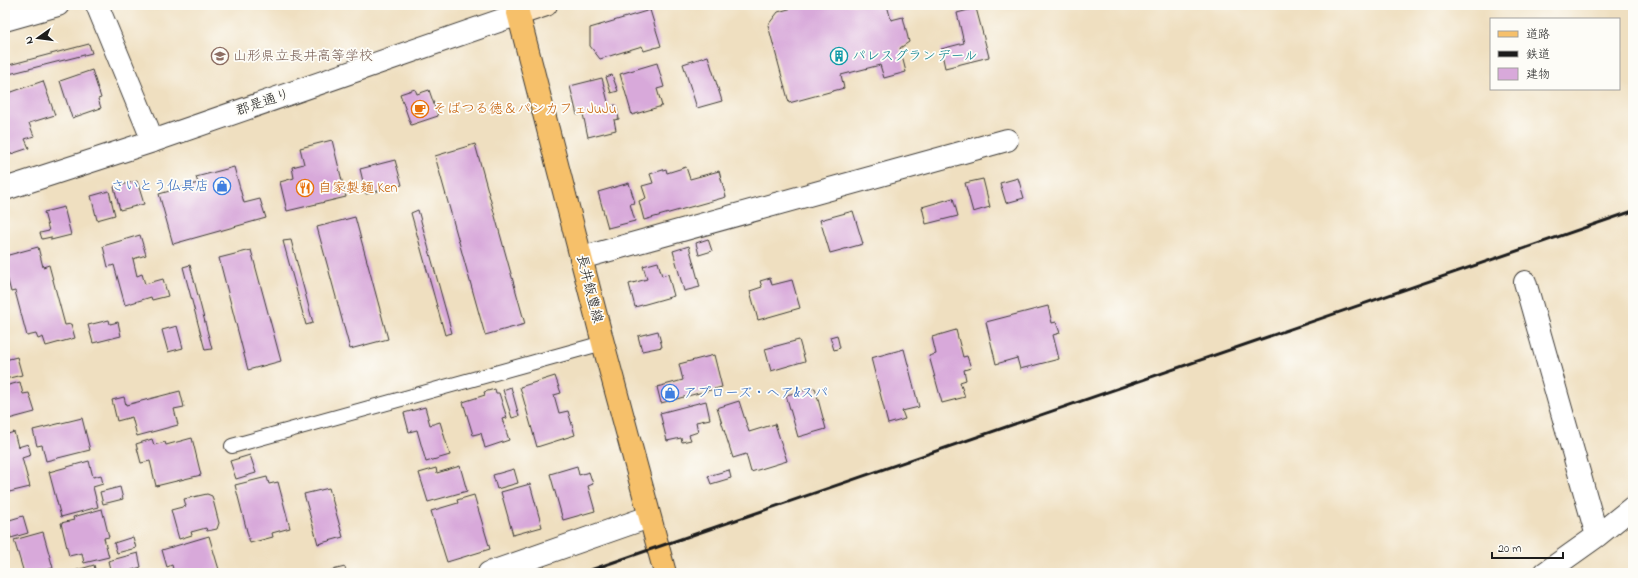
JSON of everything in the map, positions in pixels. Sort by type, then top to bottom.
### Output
[{"type":"main road","points":[[518,10],[546,5]]},
{"type":"main road","name":"長井飯豊線","points":[[518,10],[603,343],[665,573]]},
{"type":"street","points":[[5,20],[58,5]]},
{"type":"street","points":[[97,5],[153,141]]},
{"type":"street","name":"郡是通り","points":[[5,189],[153,141],[518,10]]},
{"type":"street","points":[[581,258],[1007,140]]},
{"type":"street","points":[[1526,282],[1597,536]]},
{"type":"street","points":[[1545,573],[1597,536],[1633,507]]},
{"type":"street","points":[[489,573],[650,517]]},
{"type":"lane","points":[[232,446],[603,343]]},
{"type":"building","name":"パレスグランデール","points":[[803,5],[887,5],[891,20],[903,17],[909,42],[900,48],[906,72],[884,78],[880,65],[841,75],[844,88],[789,103],[768,25],[778,12]]},
{"type":"building","points":[[976,8],[989,57],[945,68],[941,49],[964,43],[957,13]]},
{"type":"building","points":[[650,10],[661,46],[644,51],[642,46],[600,59],[590,46],[590,28]]},
{"type":"building","points":[[89,44],[92,53],[5,75],[5,66]]},
{"type":"building","points":[[708,56],[722,101],[697,108],[683,64]]},
{"type":"building","points":[[657,63],[664,87],[657,89],[662,106],[632,115],[620,74]]},
{"type":"building","points":[[92,70],[101,98],[98,99],[101,108],[72,118],[60,81]]},
{"type":"building","points":[[612,75],[618,91],[611,93],[606,77]]},
{"type":"building","points":[[602,78],[609,106],[616,105],[619,119],[614,120],[616,130],[588,137],[583,114],[577,115],[570,86]]},
{"type":"building","points":[[43,81],[55,115],[29,123],[34,136],[25,139],[29,148],[5,156],[5,101],[8,100],[6,94]]},
{"type":"building","points":[[415,89],[417,94],[429,90],[438,116],[411,125],[400,94]]},
{"type":"building","points":[[332,140],[346,197],[287,211],[280,182],[294,178],[292,167],[304,164],[300,148]]},
{"type":"building","points":[[475,144],[525,324],[485,335],[435,156]]},
{"type":"building","points":[[395,160],[402,185],[366,194],[360,169]]},
{"type":"building","points":[[234,167],[244,203],[260,199],[266,218],[173,244],[159,194],[198,183],[196,177]]},
{"type":"building","points":[[686,167],[690,179],[719,171],[726,197],[644,220],[639,201],[646,198],[642,186],[653,183],[650,174],[666,169],[667,173]]},
{"type":"building","points":[[1018,178],[1024,198],[1006,203],[1000,183]]},
{"type":"building","points":[[983,179],[990,207],[973,212],[965,183]]},
{"type":"building","points":[[137,181],[144,204],[120,210],[114,187]]},
{"type":"building","points":[[629,183],[635,203],[630,204],[635,221],[608,228],[598,192]]},
{"type":"building","points":[[109,191],[115,215],[97,220],[91,196]]},
{"type":"building","points":[[953,198],[958,216],[926,224],[922,207]]},
{"type":"building","points":[[64,207],[71,235],[51,240],[51,237],[42,239],[40,233],[49,231],[44,212]]},
{"type":"building","points":[[418,210],[452,333],[445,335],[411,213]]},
{"type":"building","points":[[853,211],[863,244],[830,253],[820,220]]},
{"type":"building","points":[[355,217],[388,339],[350,349],[317,227]]},
{"type":"building","points":[[140,235],[146,255],[133,259],[137,276],[142,274],[145,284],[163,279],[168,296],[152,300],[151,297],[125,305],[114,265],[108,267],[103,246]]},
{"type":"building","points":[[708,239],[712,251],[699,255],[696,243]]},
{"type":"building","points":[[291,240],[313,323],[306,325],[283,241]]},
{"type":"building","points":[[689,246],[700,287],[684,291],[673,251]]},
{"type":"building","points":[[38,247],[43,267],[49,265],[65,325],[71,324],[75,338],[46,346],[43,337],[38,339],[36,334],[27,336],[15,291],[11,292],[5,269],[5,256]]},
{"type":"building","points":[[251,250],[281,361],[248,370],[219,258]]},
{"type":"building","points":[[658,262],[662,276],[668,274],[674,296],[635,307],[629,284],[647,279],[643,266]]},
{"type":"building","points":[[190,265],[212,349],[205,350],[183,267]]},
{"type":"building","points":[[770,278],[772,285],[792,280],[800,308],[758,320],[750,291],[762,287],[760,281]]},
{"type":"building","points":[[1048,306],[1052,323],[1056,322],[1060,333],[1053,335],[1059,359],[1020,369],[1017,358],[996,364],[986,322]]},
{"type":"building","points":[[109,320],[110,324],[118,322],[121,336],[93,343],[88,325]]},
{"type":"building","points":[[177,326],[183,348],[168,352],[162,330]]},
{"type":"building","points":[[956,330],[963,357],[967,356],[971,368],[964,370],[966,380],[960,382],[965,397],[942,403],[929,356],[936,354],[932,337]]},
{"type":"building","points":[[658,331],[662,347],[642,351],[638,336]]},
{"type":"building","points":[[837,335],[840,348],[834,350],[830,337]]},
{"type":"building","points":[[799,340],[805,361],[771,371],[765,349]]},
{"type":"building","points":[[904,349],[919,407],[902,411],[905,419],[888,424],[871,358]]},
{"type":"building","points":[[714,355],[722,387],[661,403],[657,387],[683,380],[679,364]]},
{"type":"building","points":[[17,357],[22,375],[5,379],[5,360]]},
{"type":"building","points":[[555,376],[561,393],[554,395],[559,413],[568,411],[575,435],[537,447],[520,387]]},
{"type":"building","points":[[20,382],[23,394],[29,393],[35,412],[5,420],[5,386]]},
{"type":"building","points":[[511,387],[519,416],[512,418],[503,390]]},
{"type":"building","points":[[815,388],[826,429],[798,437],[786,395]]},
{"type":"building","points":[[495,389],[496,393],[499,393],[507,418],[502,419],[509,440],[485,448],[481,433],[473,435],[463,402],[485,395],[484,392]]},
{"type":"building","points":[[180,391],[184,407],[174,409],[178,425],[137,436],[132,417],[117,421],[112,400],[124,397],[126,405]]},
{"type":"building","points":[[706,401],[710,419],[696,422],[698,432],[689,435],[691,440],[682,442],[681,438],[667,441],[660,413]]},
{"type":"building","points":[[739,401],[749,432],[775,424],[787,461],[751,472],[746,454],[733,458],[717,408]]},
{"type":"building","points":[[425,407],[430,425],[440,422],[450,455],[426,462],[417,430],[409,432],[404,413]]},
{"type":"building","points":[[82,418],[90,450],[46,461],[42,445],[37,446],[33,430]]},
{"type":"building","points":[[14,432],[18,447],[28,444],[31,455],[22,458],[30,487],[5,493],[5,435]]},
{"type":"building","points":[[192,438],[201,475],[156,486],[150,461],[141,463],[136,444],[152,439],[154,445],[165,442],[166,445]]},
{"type":"building","points":[[250,455],[256,473],[236,479],[230,461]]},
{"type":"building","points":[[89,461],[93,477],[101,475],[103,484],[93,487],[98,507],[61,517],[49,472]]},
{"type":"building","points":[[460,466],[467,491],[428,502],[419,473],[436,468],[437,473]]},
{"type":"building","points":[[577,466],[579,475],[589,472],[593,484],[588,486],[595,511],[563,520],[550,474]]},
{"type":"building","points":[[514,469],[518,483],[497,489],[493,475]]},
{"type":"building","points":[[729,470],[731,478],[711,484],[708,476]]},
{"type":"building","points":[[267,477],[269,484],[278,482],[290,528],[272,533],[273,537],[250,543],[235,485]]},
{"type":"building","points":[[530,484],[542,527],[513,535],[501,492]]},
{"type":"building","points":[[120,487],[123,499],[103,504],[100,492]]},
{"type":"building","points":[[329,488],[343,537],[318,544],[304,494]]},
{"type":"building","points":[[207,494],[212,496],[219,523],[217,529],[207,531],[206,528],[191,532],[192,535],[179,539],[171,510],[186,506],[184,499]]},
{"type":"building","points":[[474,495],[490,549],[447,562],[431,511],[458,503],[457,500]]},
{"type":"building","points":[[102,509],[109,537],[104,538],[109,557],[84,563],[82,553],[69,556],[61,523],[74,520],[73,517]]},
{"type":"building","points":[[23,516],[28,533],[11,538],[6,521]]},
{"type":"building","points":[[43,532],[53,568],[35,573],[24,573],[14,540]]},
{"type":"building","points":[[209,536],[220,573],[174,573],[172,565],[167,567],[162,550]]},
{"type":"building","points":[[133,537],[136,548],[117,553],[114,543]]},
{"type":"building","points":[[138,553],[141,567],[123,573],[111,573],[108,561]]},
{"type":"building","points":[[94,565],[96,573],[74,573],[74,571]]},
{"type":"building","points":[[345,567],[346,573],[324,573],[324,572]]},
{"type":"railway","points":[[582,573],[1633,211]]},
{"type":"place","name":"山形県立長井高等学校","points":[[220,56]]},
{"type":"place","name":"パレスグランデール","points":[[839,56]]},
{"type":"place","name":"そばつる徳＆パンカフェJuJu","points":[[420,109]]},
{"type":"place","name":"さいとう仏具店","points":[[222,186]]},
{"type":"place","name":"自家製麺 Ken","points":[[305,188]]},
{"type":"place","name":"アプローズ・ヘア&スパ","points":[[670,393]]}]
